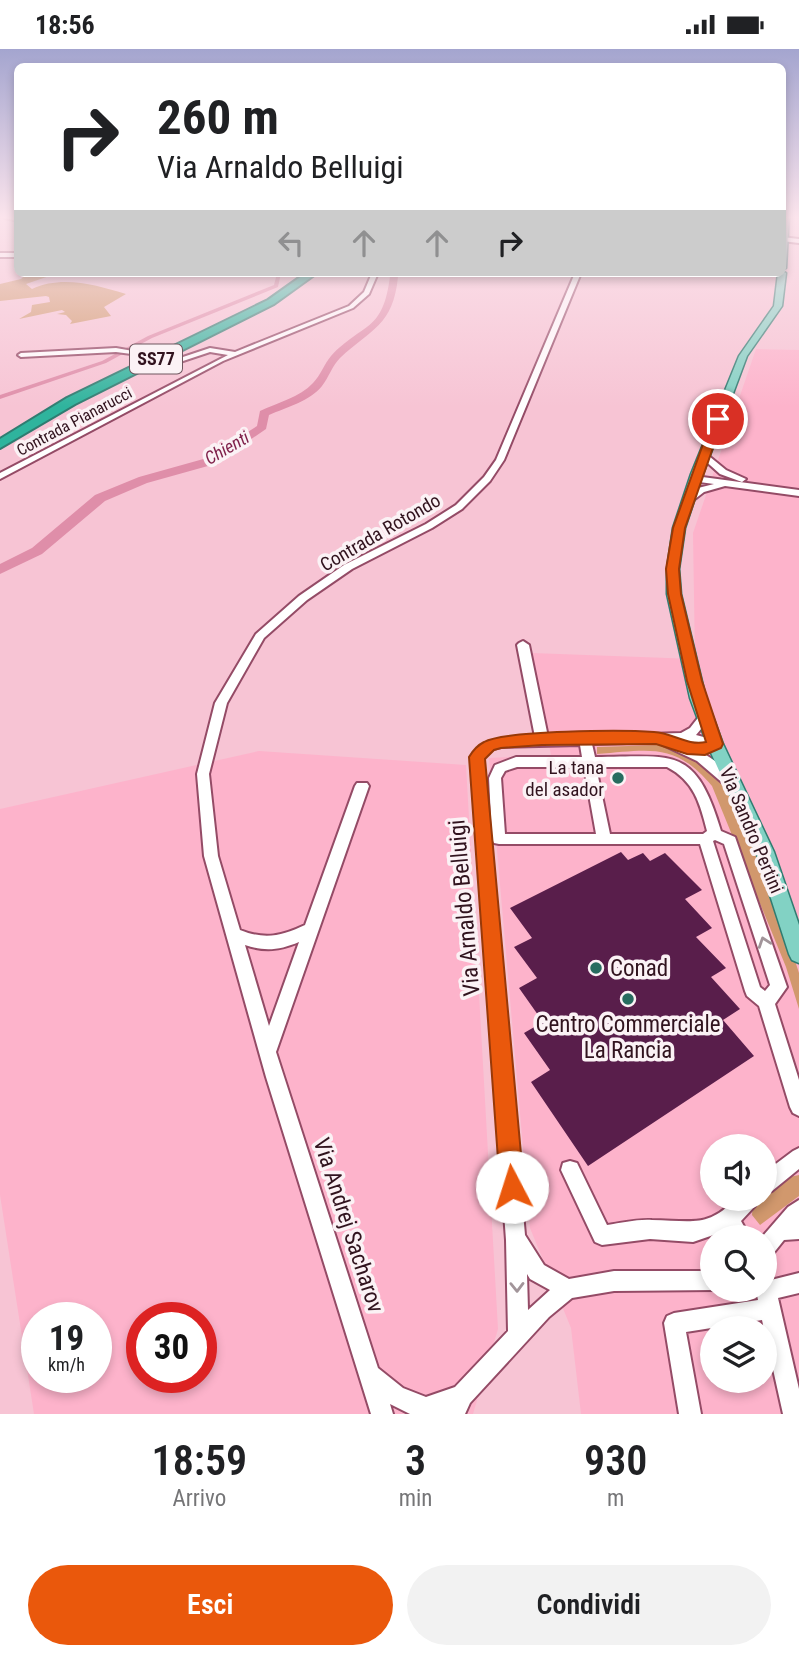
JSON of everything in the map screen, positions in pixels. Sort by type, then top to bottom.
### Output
[{"type":"highway","name":"SS77","points":[[0,438],[66,400],[266,301],[296,280]]},
{"type":"highway","name":"SS77","points":[[0,444],[71,401],[271,302],[303,280]]},
{"type":"main road","name":"Via Sandro Pertini","points":[[781,280],[778,306],[743,356],[696,476],[675,546],[674,594],[698,698],[715,744],[765,852],[799,954]]},
{"type":"street","name":"Contrada Pianarucci","points":[[0,476],[237,354],[351,307],[368,293],[373,280]]},
{"type":"street","name":"Contrada Rotondo","points":[[233,934],[211,856],[203,774],[221,703],[260,636],[303,598],[348,567],[446,516],[487,479],[500,460],[576,280]]},
{"type":"street","points":[[21,355],[128,351],[166,360],[184,360],[201,352],[217,350],[237,354]]},
{"type":"street","points":[[704,455],[723,472],[741,482]]},
{"type":"street","points":[[696,476],[782,488],[799,493]]},
{"type":"street","points":[[688,500],[707,488],[741,482]]},
{"type":"street","points":[[782,488],[799,488]]},
{"type":"street","points":[[523,645],[542,740]]},
{"type":"street","points":[[685,743],[705,717]]},
{"type":"street","name":"Via Arnaldo Belluigi","points":[[518,1334],[516,1240],[477,757],[489,746],[542,740],[657,738],[705,749],[715,744]]},
{"type":"street","points":[[585,740],[604,839]]},
{"type":"street","name":"Via Arnaldo Belluigi","points":[[685,743],[714,765],[734,787]]},
{"type":"street","points":[[766,1002],[779,987],[730,841],[710,836],[499,839],[495,778],[500,768],[516,762],[669,762],[685,769],[701,786],[710,836],[753,991],[766,1002],[799,1107]]},
{"type":"street","points":[[268,1051],[362,786]]},
{"type":"street","points":[[233,934],[259,946],[283,942],[311,929]]},
{"type":"street","name":"Via Andrej Sacharov","points":[[233,934],[382,1414]]},
{"type":"street","points":[[777,1174],[799,1157]]},
{"type":"street","points":[[570,1170],[602,1235],[650,1229],[694,1232],[729,1220],[737,1211]]},
{"type":"street","points":[[790,1230],[788,1218],[799,1209]]},
{"type":"street","points":[[729,1220],[732,1225]]},
{"type":"street","name":"Via Arnaldo Belluigi","points":[[516,1240],[537,1272],[568,1289]]},
{"type":"street","points":[[369,1374],[396,1396],[423,1411],[458,1404],[518,1334],[568,1289],[614,1281],[700,1281]]},
{"type":"street","points":[[777,1292],[799,1283]]},
{"type":"street","points":[[690,1414],[674,1323],[746,1302]]},
{"type":"street","points":[[768,1302],[794,1414]]},
{"type":"shaded area","points":[[18,280],[39,280],[26,284],[32,289],[55,283],[79,283],[126,294],[104,307],[111,316],[70,324],[72,321],[66,315],[57,314],[65,312],[62,310],[19,319],[31,312],[32,305],[50,302],[49,297],[0,301],[0,284]]},
{"type":"shaded area","points":[[756,349],[799,350],[799,1414],[581,1414],[571,1328],[530,1228],[489,758],[551,755],[532,653],[695,659],[693,533]]},
{"type":"shaded area","points":[[660,745],[689,754],[721,781],[735,802],[761,857],[799,973],[799,1009],[786,967],[712,786],[699,772],[673,755],[647,751],[597,754],[597,747]]},
{"type":"shaded area","points":[[259,751],[466,765],[498,1329],[473,1414],[34,1414],[31,1393],[112,1393],[112,1302],[21,1302],[21,1330],[0,1195],[0,809]]},
{"type":"shaded area","points":[[799,1175],[799,1196],[760,1225],[752,1215],[752,1211],[777,1211],[777,1184],[784,1178]]},
{"type":"building","name":"Centro Commerciale La Rancia","points":[[621,852],[628,860],[643,853],[650,861],[665,853],[702,890],[685,899],[712,928],[696,937],[726,968],[711,977],[740,1009],[723,1020],[754,1056],[588,1166],[531,1082],[550,1070],[524,1033],[543,1022],[519,988],[537,978],[514,947],[532,938],[510,908]]},
{"type":"waterway","points":[[0,397],[104,362],[150,337],[276,286],[277,280]]},
{"type":"waterway","name":"Chienti","points":[[0,570],[37,551],[100,498],[143,480],[211,461],[262,427],[264,413],[313,389],[335,358],[378,323],[389,304],[394,280]]},
{"type":"place","name":"La tana del asador","points":[[618,778]]},
{"type":"place","name":"Conad","points":[[596,968]]},
{"type":"place","name":"Centro Commerciale La Rancia","points":[[628,999]]},
{"type":"route","points":[[512,1187],[477,757],[489,746],[542,740],[657,738],[687,748],[705,749],[715,744],[698,698],[674,594],[673,569],[679,528],[718,419]]}]
